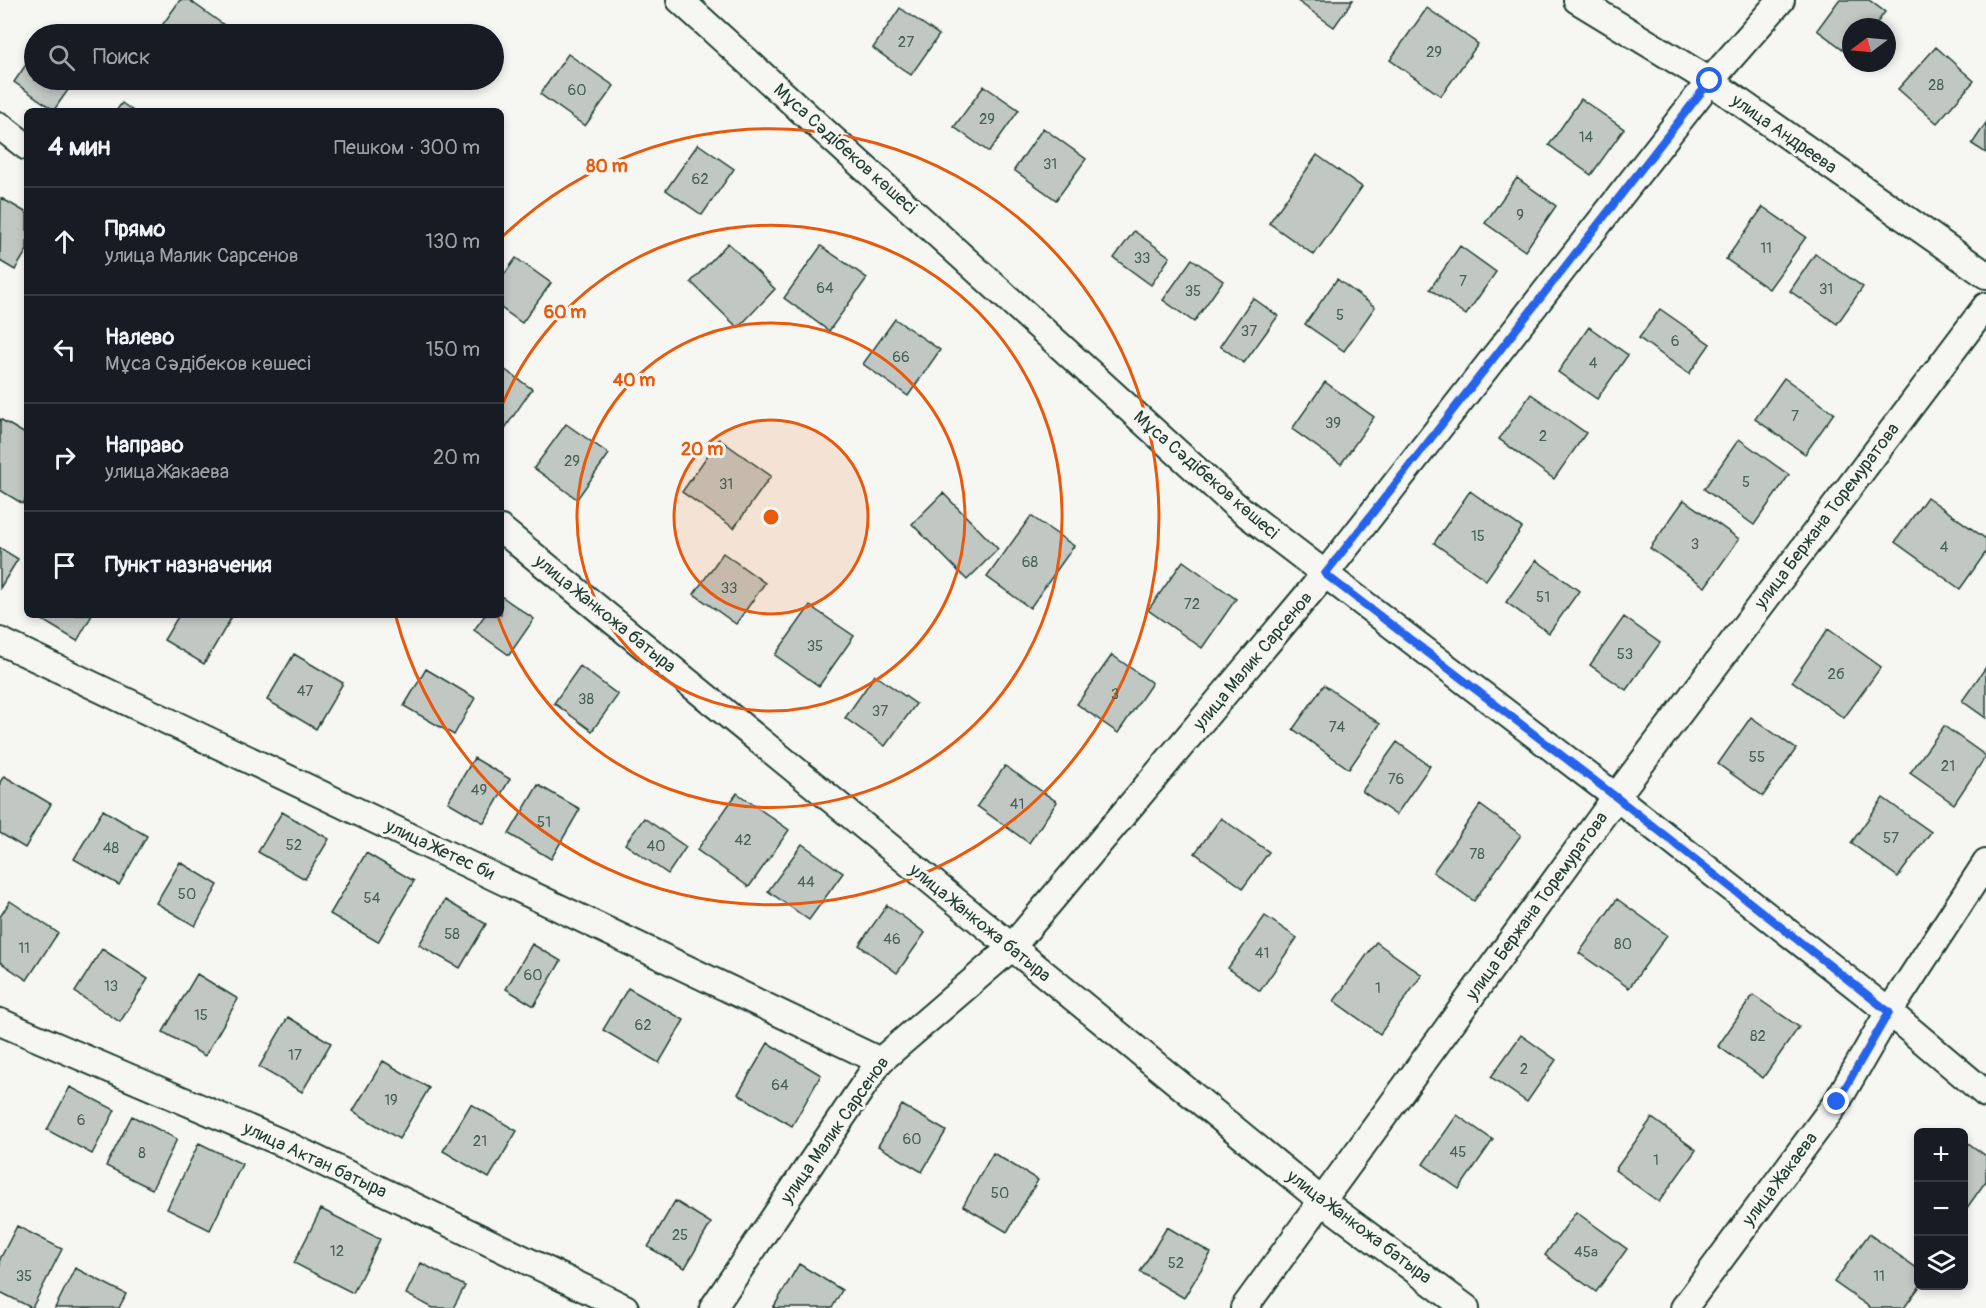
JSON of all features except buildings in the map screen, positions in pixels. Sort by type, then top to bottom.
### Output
[{"type":"street","name":"Мұса Сәдібеков көшесі","points":[[680,0],[1235,505],[1616,797],[1889,1012],[1986,1094]]},
{"type":"street","name":"улица Андреева","points":[[1577,0],[1710,81],[1986,275]]},
{"type":"street","name":"улица Малик Сарсенов","points":[[713,1308],[880,1061],[1011,948],[1325,574],[1710,81],[1781,0]]},
{"type":"street","points":[[0,126],[24,145]]},
{"type":"street","name":"улица Бержана Торемуратова","points":[[1244,1308],[1616,797],[1986,306]]},
{"type":"street","name":"улица Жанкожа батыра","points":[[504,531],[1322,1201],[1466,1308]]},
{"type":"street","name":"улица Жетес би","points":[[0,641],[880,1061]]},
{"type":"street","name":"улица Жакаева","points":[[1684,1308],[1837,1102],[1889,1012],[1986,863]]},
{"type":"street","name":"улица Актан батыра","points":[[0,1022],[287,1145],[625,1308]]},
{"type":"route","points":[[1710,81],[1325,574],[1616,797],[1889,1012],[1837,1102]]}]
